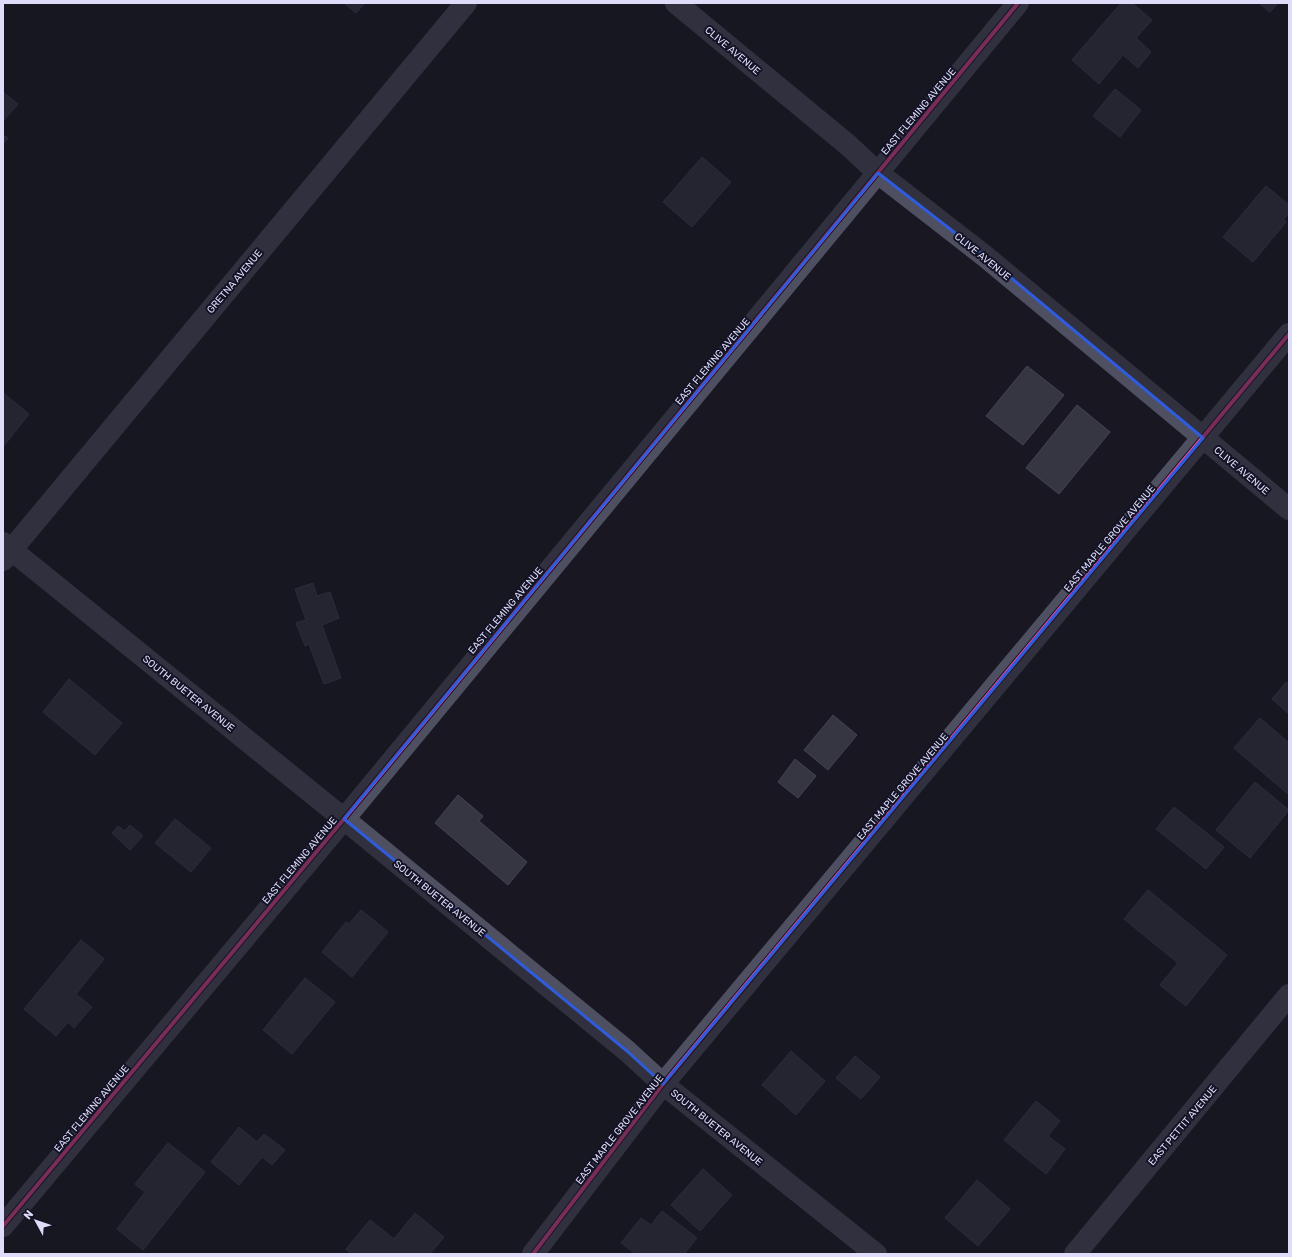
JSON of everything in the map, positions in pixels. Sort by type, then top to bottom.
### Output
[{"type":"street","name":"GRETNA AVENUE","points":[[6,551],[466,3]]},
{"type":"street","name":"CLIVE AVENUE","points":[[676,3],[848,145],[878,173],[986,257],[1289,509]]},
{"type":"street","name":"EAST FLEMING AVENUE","points":[[3,1226],[344,818],[1018,3]]},
{"type":"street","name":"EAST MAPLE GROVE AVENUE","points":[[532,1254],[663,1084],[1289,334]]},
{"type":"street","name":"SOUTH BUETER AVENUE","points":[[6,551],[344,818],[628,1051],[663,1084],[876,1254]]},
{"type":"street","name":"EAST PETTIT AVENUE","points":[[1075,1254],[1289,995]]},
{"type":"highlighted area","points":[[878,173],[986,257],[1203,438],[663,1084],[627,1051],[344,819]]},
{"type":"building","points":[[344,3],[365,3],[356,13]]},
{"type":"building","points":[[1121,3],[1132,3],[1152,20],[1136,38],[1151,52],[1138,68],[1123,55],[1099,84],[1072,60]]},
{"type":"building","points":[[1259,3],[1278,3],[1270,12]]},
{"type":"building","points":[[1115,89],[1141,110],[1120,137],[1093,116]]},
{"type":"building","points":[[3,92],[18,104],[3,121]]},
{"type":"building","points":[[3,135],[8,138],[3,144]]},
{"type":"building","points":[[702,157],[731,182],[692,227],[663,202]]},
{"type":"building","points":[[1266,186],[1289,205],[1289,213],[1283,220],[1286,222],[1253,262],[1223,237]]},
{"type":"building","points":[[1027,366],[1064,395],[1023,445],[986,416]]},
{"type":"building","points":[[3,393],[29,414],[3,447]]},
{"type":"building","points":[[1077,405],[1110,432],[1059,494],[1026,468]]},
{"type":"building","points":[[313,583],[317,596],[330,592],[339,618],[322,625],[341,678],[324,684],[309,644],[305,646],[296,623],[306,620],[295,589]]},
{"type":"building","points":[[69,679],[122,723],[95,755],[43,712]]},
{"type":"building","points":[[1286,682],[1289,684],[1289,714],[1272,699]]},
{"type":"building","points":[[833,715],[857,735],[828,770],[804,750]]},
{"type":"building","points":[[1260,718],[1289,743],[1289,795],[1234,748]]},
{"type":"building","points":[[795,759],[816,776],[798,798],[778,782]]},
{"type":"building","points":[[1255,782],[1289,810],[1250,858],[1216,830]]},
{"type":"building","points":[[458,795],[483,816],[479,821],[527,862],[508,885],[435,823]]},
{"type":"building","points":[[1174,807],[1224,847],[1206,869],[1156,829]]},
{"type":"building","points":[[175,819],[211,848],[191,872],[155,843]]},
{"type":"building","points":[[130,825],[143,836],[130,850],[112,833],[118,826],[125,831]]},
{"type":"building","points":[[1148,890],[1227,955],[1186,1006],[1160,985],[1178,963],[1124,919]]},
{"type":"building","points":[[361,910],[388,932],[352,977],[322,952],[346,922],[349,924]]},
{"type":"building","points":[[81,940],[104,959],[76,994],[92,1007],[74,1028],[68,1022],[56,1036],[24,1009]]},
{"type":"building","points":[[305,978],[335,1002],[292,1054],[263,1030]]},
{"type":"building","points":[[791,1051],[825,1081],[796,1115],[762,1085]]},
{"type":"building","points":[[855,1056],[880,1077],[861,1099],[836,1078]]},
{"type":"building","points":[[1036,1101],[1060,1121],[1048,1136],[1065,1149],[1046,1174],[1004,1140]]},
{"type":"building","points":[[239,1127],[257,1142],[264,1134],[285,1150],[272,1165],[262,1157],[239,1185],[211,1162]]},
{"type":"building","points":[[168,1143],[205,1172],[143,1250],[117,1229],[145,1192],[135,1184]]},
{"type":"building","points":[[703,1169],[732,1195],[700,1231],[671,1205]]},
{"type":"building","points":[[977,1180],[1010,1209],[978,1246],[945,1218]]},
{"type":"building","points":[[662,1211],[697,1238],[684,1254],[636,1254],[621,1243],[641,1218],[651,1225]]},
{"type":"building","points":[[415,1213],[444,1237],[430,1254],[351,1254],[346,1249],[370,1220],[394,1239]]},
{"type":"cycle path","points":[[3,1226],[344,819],[1018,3]]},
{"type":"cycle path","points":[[533,1254],[663,1084],[1289,334]]}]
